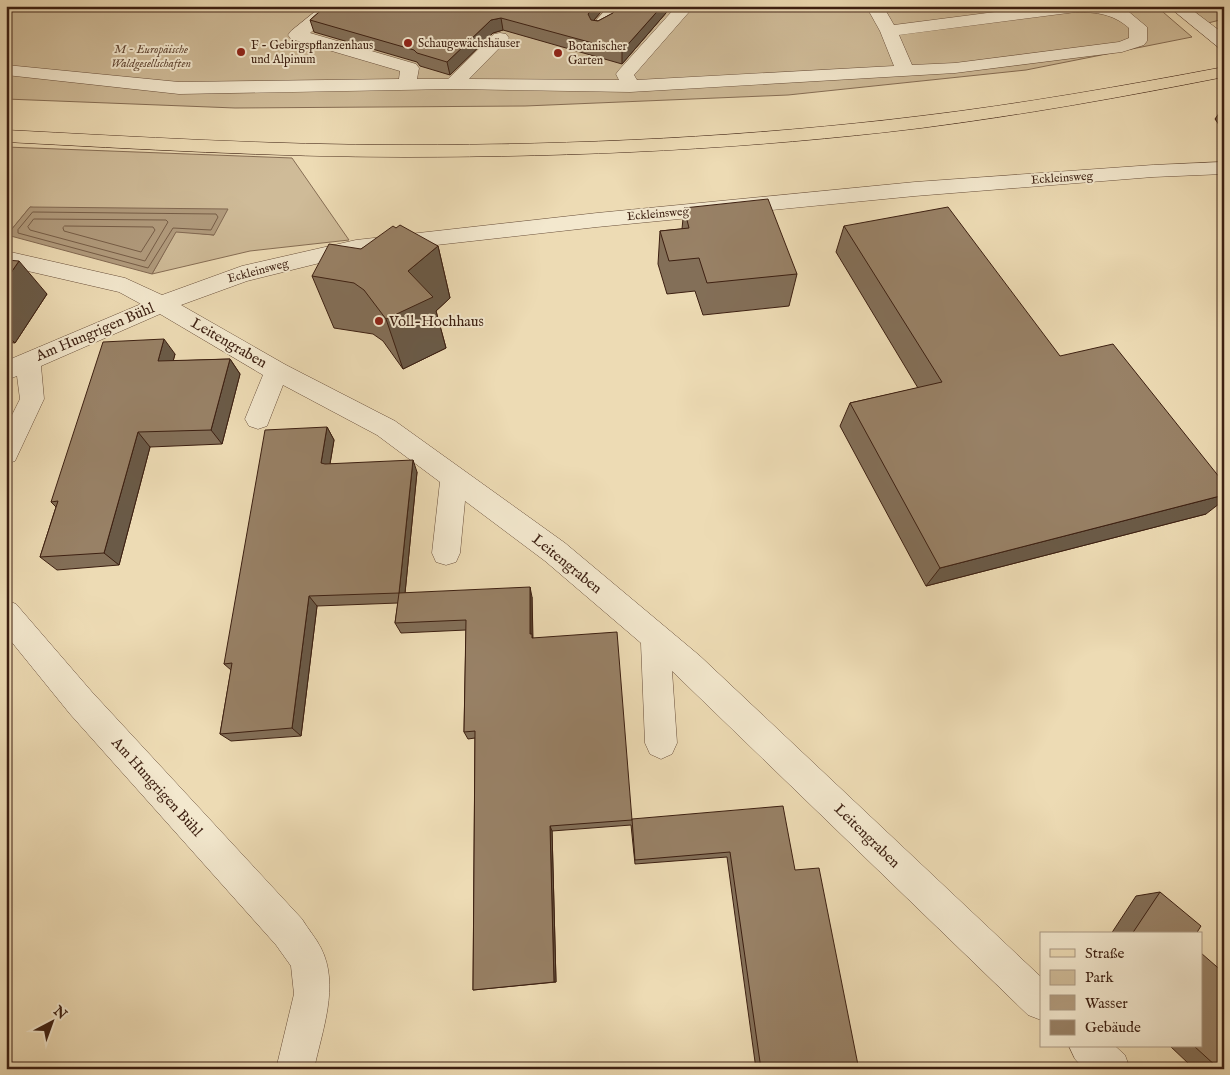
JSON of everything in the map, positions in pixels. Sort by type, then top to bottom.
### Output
[{"type":"main road","points":[[942,101],[1125,74],[1224,55]]},
{"type":"main road","points":[[6,136],[229,146],[405,151],[586,147],[708,141],[850,129],[990,113],[1104,95],[1224,72]]},
{"type":"main road","points":[[710,123],[886,108]]},
{"type":"street","points":[[332,6],[297,35],[410,68],[407,85]]},
{"type":"street","points":[[599,27],[618,6]]},
{"type":"street","points":[[874,6],[889,31],[905,70]]},
{"type":"street","points":[[1176,6],[1224,43]]},
{"type":"street","points":[[6,70],[179,88],[453,84],[630,86],[955,68],[1122,47],[1138,42],[1138,27],[1125,15],[1102,7],[1076,7],[889,31]]},
{"type":"street","points":[[630,86],[625,74],[681,12]]},
{"type":"street","points":[[453,84],[500,38]]},
{"type":"street","name":"Eckleinsweg","points":[[161,304],[242,274],[356,247],[567,223],[915,189],[1154,171],[1224,168]]},
{"type":"street","name":"Leitengraben","points":[[6,258],[126,286],[277,371],[386,428],[556,552],[655,636],[689,666],[1040,1001]]},
{"type":"street","name":"Am Hungrigen Bühl","points":[[6,454],[32,399],[17,366],[161,304]]},
{"type":"street","points":[[258,419],[277,371]]},
{"type":"street","points":[[446,553],[454,477]]},
{"type":"street","name":"Am Hungrigen Bühl","points":[[6,613],[81,703],[289,932],[308,960],[312,994],[295,1069]]},
{"type":"street","points":[[655,636],[661,743]]},
{"type":"street","points":[[1090,1048],[1111,1069]]},
{"type":"green space","name":"Botanischer Garten","points":[[6,6],[1156,6],[1192,37],[1026,70],[788,95],[525,106],[235,108],[6,99]]},
{"type":"green space","points":[[1188,6],[1224,6],[1224,19],[1208,23]]},
{"type":"green space","points":[[6,147],[292,158],[349,240],[250,251],[152,274],[176,231],[214,235],[30,207],[6,236]]},
{"type":"water","points":[[30,207],[228,209],[214,235],[176,232],[152,274],[7,235]]},
{"type":"building","points":[[326,6],[595,6],[588,14],[591,20],[598,21],[613,13],[618,6],[662,6],[622,51],[501,18],[491,20],[447,62],[417,53],[414,50],[310,20]]},
{"type":"building","points":[[768,199],[797,274],[707,283],[699,258],[669,261],[660,231],[689,228],[684,208]]},
{"type":"building","points":[[948,207],[1060,356],[1113,344],[1224,483],[1224,495],[940,568],[850,403],[942,382],[844,226]]},
{"type":"building","points":[[400,225],[438,246],[408,271],[433,297],[386,319],[364,290],[354,283],[312,276],[329,244],[361,249],[393,226],[396,228]]},
{"type":"building","points":[[6,260],[19,261],[6,280]]},
{"type":"building","points":[[164,339],[158,361],[230,359],[211,430],[138,432],[104,553],[40,557],[58,501],[51,502],[103,342]]},
{"type":"building","points":[[327,427],[321,463],[413,460],[399,593],[309,596],[292,728],[220,734],[232,663],[224,664],[265,430]]},
{"type":"building","points":[[530,587],[530,634],[532,634],[532,638],[617,632],[632,820],[550,826],[554,982],[473,990],[475,731],[464,732],[466,620],[395,623],[399,593]]},
{"type":"building","points":[[783,806],[795,870],[819,868],[858,1065],[847,1066],[847,1069],[761,1069],[730,852],[635,860],[632,819]]},
{"type":"building","points":[[1160,892],[1201,926],[1197,932],[1133,932]]},
{"type":"building","points":[[1202,954],[1224,973],[1224,1057],[1217,1067],[1196,1048],[1202,1048]]},
{"type":"place","name":"Schaugewächshäuser","points":[[408,43]]},
{"type":"place","name":"F - Gebirgspflanzenhaus und Alpinum","points":[[241,52]]},
{"type":"place","name":"Botanischer Garten","points":[[558,53]]},
{"type":"place","name":"Voll-Hochhaus","points":[[379,321]]},
{"type":"park label","name":"M - Europäische Waldgesellschaften","points":[[151,56]]}]
